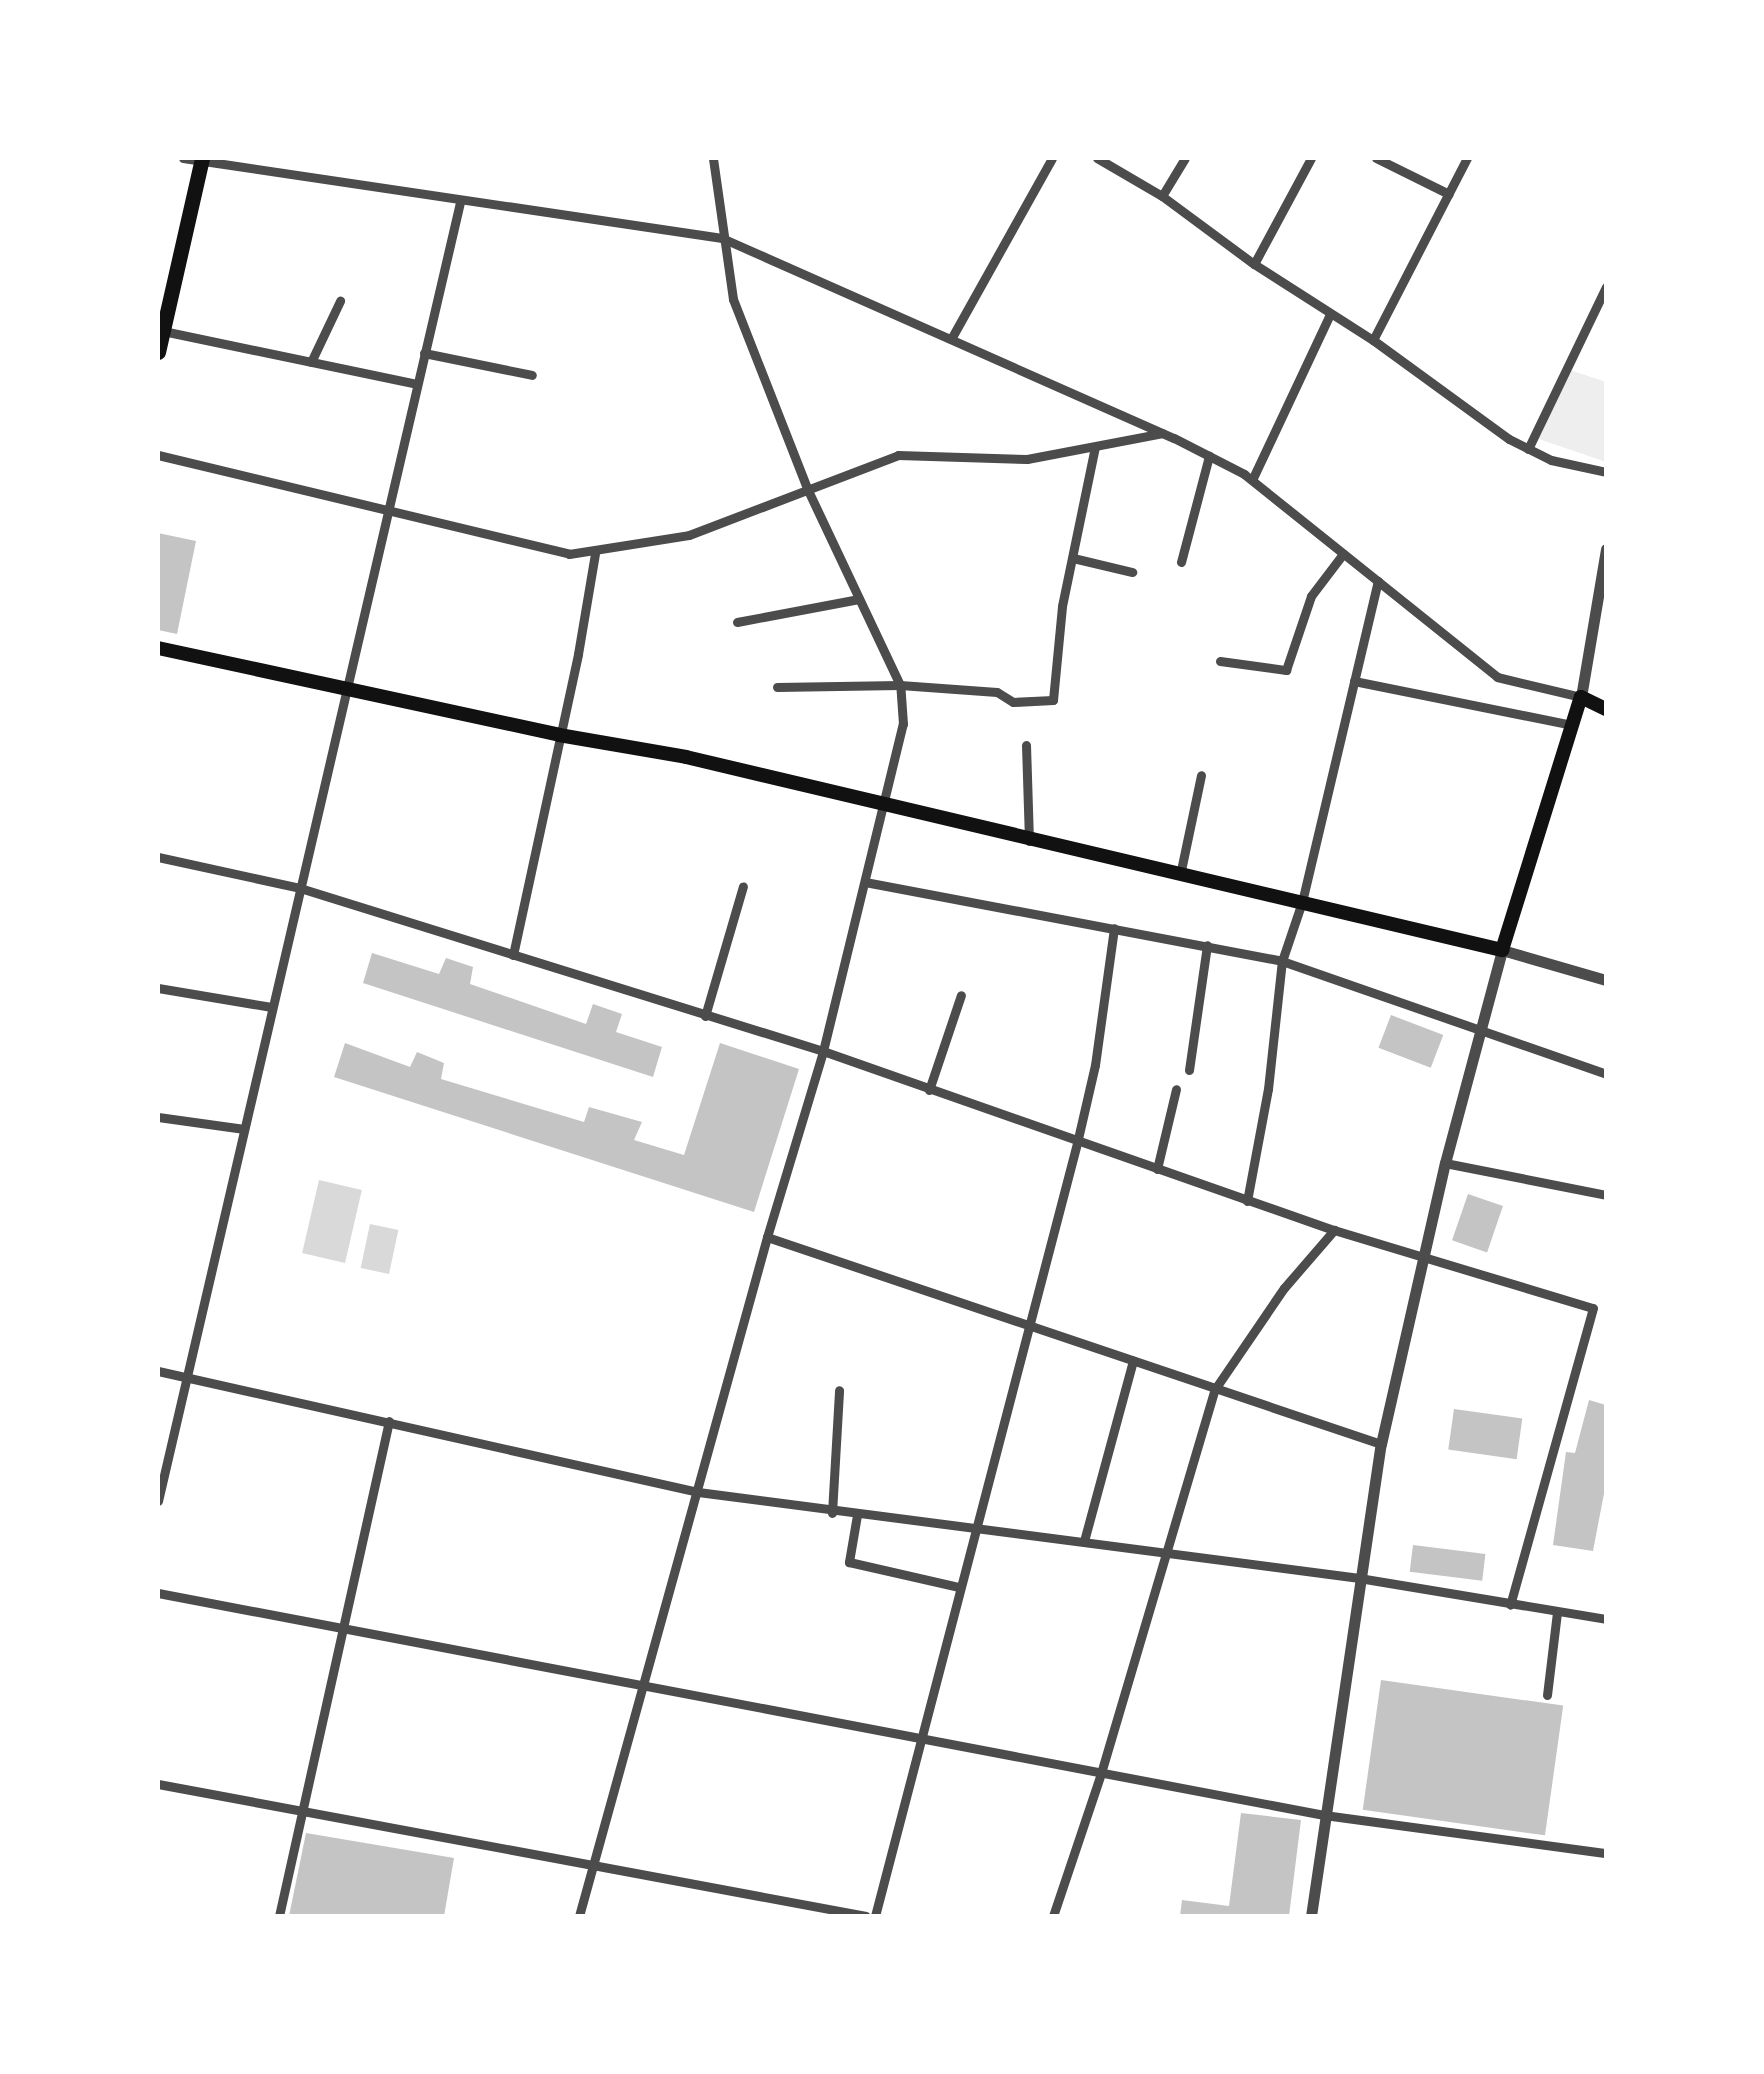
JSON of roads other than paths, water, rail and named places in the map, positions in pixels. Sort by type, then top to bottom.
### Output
[{"type":"main road","points":[[158,352],[164,298],[201,159]]},
{"type":"main road","points":[[158,648],[560,736],[686,757],[1502,950],[1581,696],[1606,709]]},
{"type":"street","points":[[184,158],[722,238],[1163,433],[1252,480],[1497,677],[1581,696],[1606,549]]},
{"type":"street","points":[[580,1916],[766,1237],[822,1051],[903,724],[900,685],[807,488],[733,299],[714,158]]},
{"type":"street","points":[[951,339],[1052,158]]},
{"type":"street","points":[[1096,158],[1162,196],[1254,264],[1373,340],[1509,440],[1551,460],[1606,472]]},
{"type":"street","points":[[1162,196],[1185,158]]},
{"type":"street","points":[[1254,264],[1311,158]]},
{"type":"street","points":[[1376,158],[1448,194]]},
{"type":"street","points":[[1373,340],[1467,158]]},
{"type":"street","points":[[158,1500],[460,202]]},
{"type":"street","points":[[1528,449],[1606,287]]},
{"type":"street","points":[[310,362],[340,301]]},
{"type":"street","points":[[1252,480],[1330,314]]},
{"type":"street","points":[[163,331],[417,384]]},
{"type":"street","points":[[424,353],[532,376]]},
{"type":"street","points":[[158,455],[570,554],[690,535],[898,455],[1026,458],[1163,433]]},
{"type":"street","points":[[776,687],[900,685],[997,692],[1014,702],[1053,700],[1062,606],[1095,447]]},
{"type":"street","points":[[1181,562],[1208,456]]},
{"type":"street","points":[[513,955],[595,553]]},
{"type":"street","points":[[1220,661],[1286,670],[1311,596],[1343,554]]},
{"type":"street","points":[[1074,558],[1132,572]]},
{"type":"street","points":[[1247,1200],[1268,1089],[1282,961],[1302,902],[1378,581]]},
{"type":"street","points":[[737,622],[859,599]]},
{"type":"street","points":[[1354,681],[1572,725]]},
{"type":"street","points":[[1026,744],[1029,841]]},
{"type":"street","points":[[1180,876],[1201,774]]},
{"type":"street","points":[[158,857],[300,888],[822,1051],[1076,1143],[1334,1230],[1606,1311]]},
{"type":"street","points":[[865,882],[1282,961],[1606,1074]]},
{"type":"street","points":[[705,1016],[743,886]]},
{"type":"street","points":[[875,1916],[1095,1065],[1114,928]]},
{"type":"street","points":[[1189,1070],[1206,945]]},
{"type":"street","points":[[1312,1916],[1381,1444],[1445,1164],[1502,950],[1606,980]]},
{"type":"street","points":[[158,988],[271,1007]]},
{"type":"street","points":[[930,1090],[961,995]]},
{"type":"street","points":[[1156,1168],[1176,1089]]},
{"type":"street","points":[[158,1117],[244,1129]]},
{"type":"street","points":[[1445,1164],[1606,1195]]},
{"type":"street","points":[[1052,1916],[1100,1773],[1215,1389],[1284,1288],[1334,1230]]},
{"type":"street","points":[[766,1237],[1381,1444]]},
{"type":"street","points":[[1510,1605],[1592,1308]]},
{"type":"street","points":[[1084,1542],[1133,1361]]},
{"type":"street","points":[[158,1371],[698,1492],[832,1512],[1166,1551],[1606,1619]]},
{"type":"street","points":[[832,1512],[839,1390]]},
{"type":"street","points":[[279,1916],[300,1811],[346,1629],[389,1421]]},
{"type":"street","points":[[857,1515],[850,1562],[959,1587]]},
{"type":"street","points":[[158,1593],[1324,1814],[1606,1852]]},
{"type":"street","points":[[1547,1695],[1557,1612]]},
{"type":"street","points":[[158,1784],[866,1916]]}]
